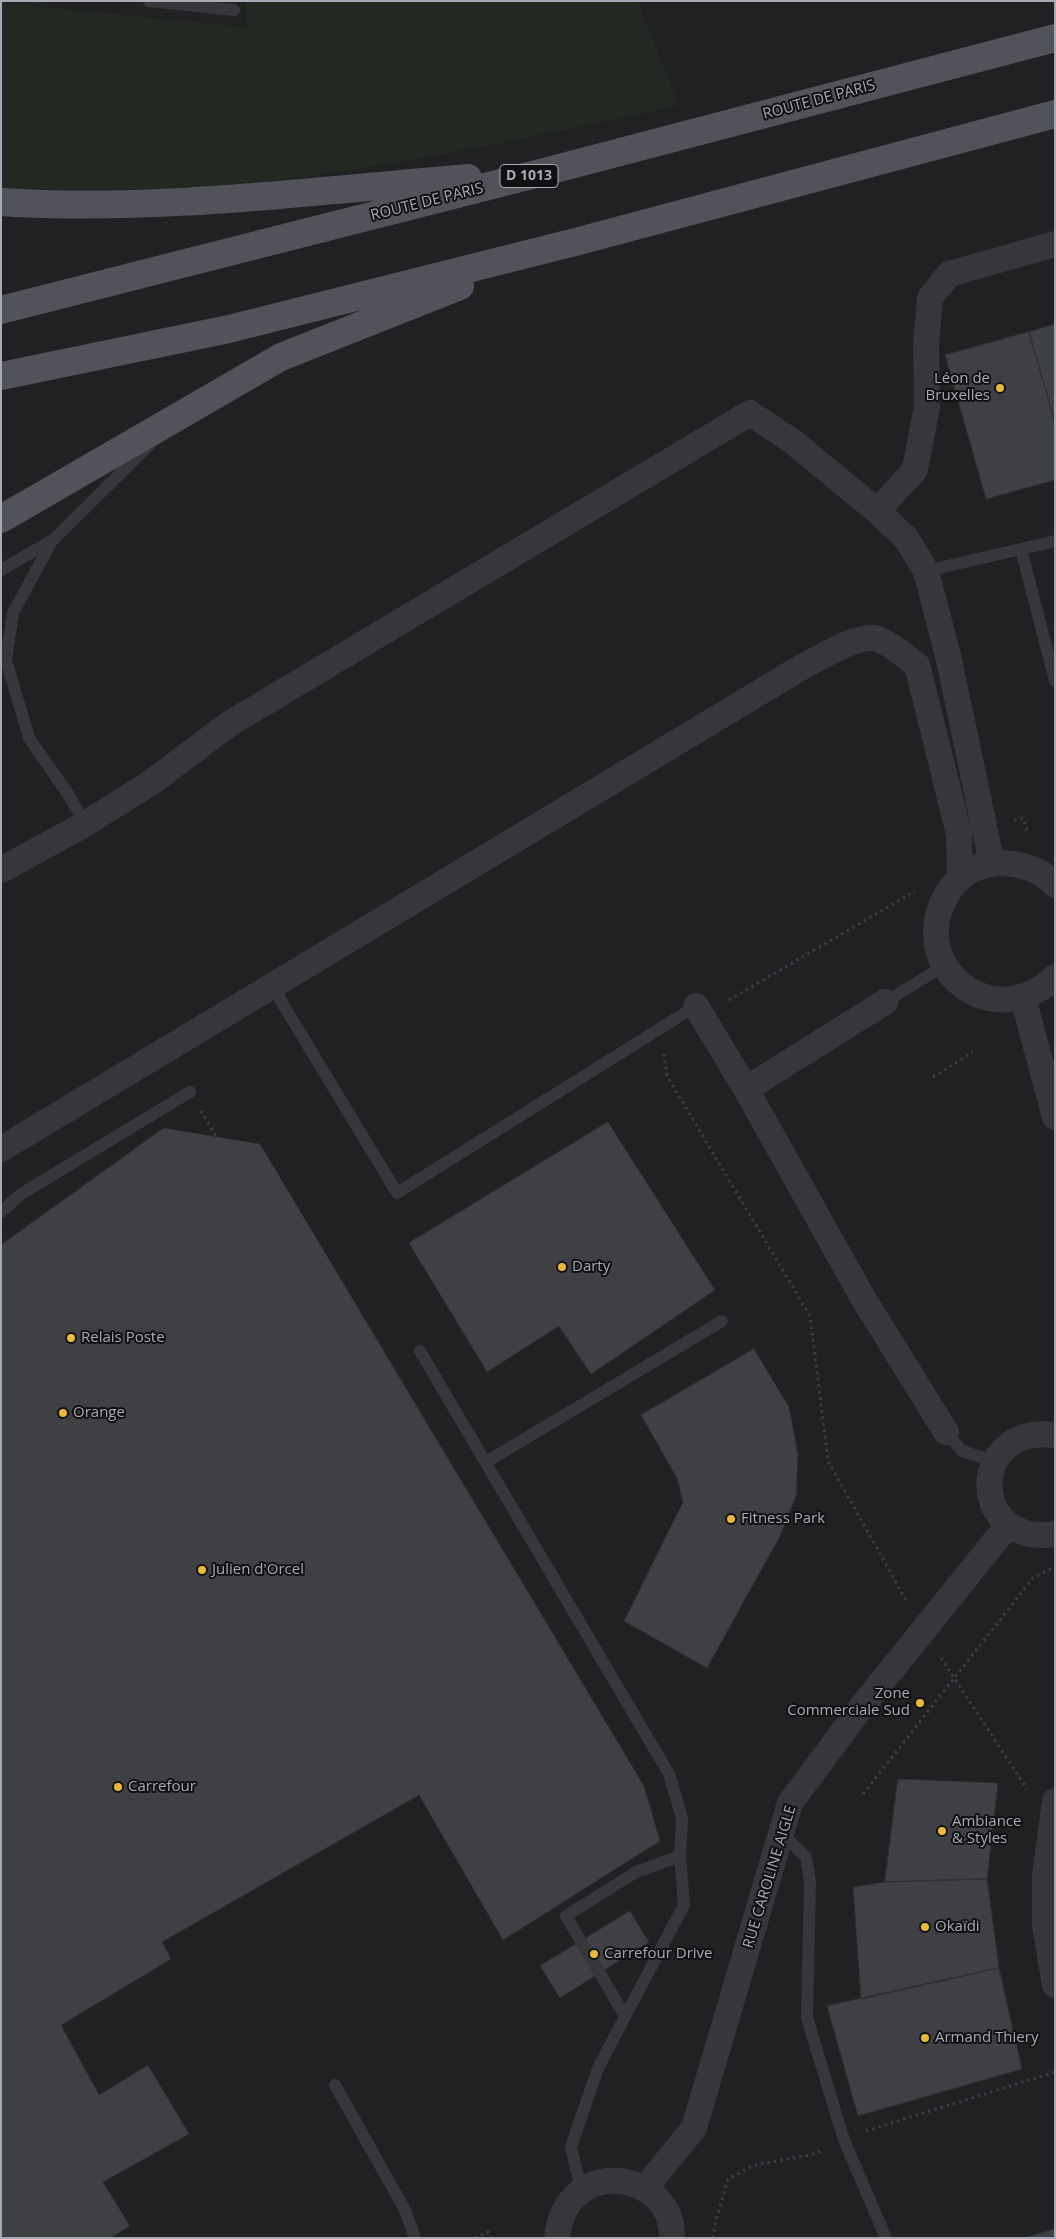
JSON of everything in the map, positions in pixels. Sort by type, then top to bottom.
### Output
[{"type":"main road","name":"ROUTE DE PARIS","points":[[1,310],[544,172],[1055,38]]},
{"type":"main road","points":[[1,376],[229,329],[579,241],[1055,114]]},
{"type":"main road","points":[[1,202],[96,204],[182,201],[544,172]]},
{"type":"main road","points":[[1,519],[281,357],[342,331],[579,241]]},
{"type":"street","points":[[877,511],[915,470],[927,406],[926,345],[930,298],[949,274],[1055,244]]},
{"type":"street","points":[[1,870],[85,824],[152,782],[229,724],[750,413],[792,441],[877,511],[906,538],[926,571],[950,660],[992,864]]},
{"type":"street","points":[[1,1149],[802,667],[858,640],[876,638],[917,665],[959,834],[960,878]]},
{"type":"street","points":[[1053,882],[1033,868],[1013,863],[992,864],[976,868],[960,878],[942,900],[936,922],[936,944],[944,966],[958,984],[977,995],[1000,1001],[1023,998],[1044,988],[1055,977]]},
{"type":"street","points":[[1023,998],[1055,1117]]},
{"type":"street","points":[[746,1089],[885,1002]]},
{"type":"street","points":[[699,1011],[746,1089],[863,1298],[946,1432]]},
{"type":"street","points":[[1055,1435],[1038,1433],[1021,1437],[1006,1447],[994,1461],[989,1478],[990,1495],[996,1512],[1008,1525],[1022,1534],[1038,1537],[1055,1534]]},
{"type":"street","name":"RUE CAROLINE AIGLE","points":[[645,2188],[694,2128],[790,1803],[860,1709],[924,1633],[1008,1525]]},
{"type":"street","points":[[1053,1813],[1045,1876],[1045,1925],[1055,1985]]},
{"type":"street","points":[[557,2238],[558,2223],[567,2204],[581,2190],[599,2182],[618,2180],[645,2188],[666,2211],[672,2230],[672,2238]]},
{"type":"lane","points":[[149,1],[234,10]]},
{"type":"lane","points":[[1,570],[52,541],[177,418]]},
{"type":"lane","points":[[52,541],[13,613],[4,661],[29,738],[68,794],[85,824]]},
{"type":"lane","points":[[926,571],[1055,541]]},
{"type":"lane","points":[[1022,549],[1055,682]]},
{"type":"lane","points":[[885,1002],[944,966]]},
{"type":"lane","points":[[274,985],[281,1001],[397,1193],[699,1011]]},
{"type":"lane","points":[[1,1212],[21,1194],[190,1092]]},
{"type":"lane","points":[[486,1462],[722,1321]]},
{"type":"lane","points":[[420,1351],[669,1774],[682,1818],[680,1856],[684,1905],[598,2068],[570,2147],[581,2190]]},
{"type":"lane","points":[[946,1432],[962,1451],[994,1461]]},
{"type":"lane","points":[[782,1834],[806,1857],[810,1882],[807,2018],[844,2140],[886,2238]]},
{"type":"lane","points":[[626,2016],[566,1916],[636,1872],[680,1856]]},
{"type":"lane","points":[[335,2085],[404,2210],[415,2238]]},
{"type":"path","points":[[984,828],[1023,818],[1026,832],[1032,840]]},
{"type":"path","points":[[699,1011],[917,890]]},
{"type":"path","points":[[663,1050],[667,1076],[810,1316],[828,1461],[924,1633],[954,1678],[1053,1813]]},
{"type":"path","points":[[933,1077],[973,1052]]},
{"type":"path","points":[[863,1794],[1033,1578],[1055,1567]]},
{"type":"path","points":[[475,2238],[488,2232],[491,2238]]},
{"type":"shaded area","points":[[1,1],[1055,1],[1055,2238],[1,2238]]},
{"type":"shaded area","points":[[246,1],[638,1],[679,106],[422,158],[266,182],[167,189],[1,189],[1,3],[246,27]]},
{"type":"building","points":[[1055,324],[1055,422],[1029,332]]},
{"type":"building","name":"Léon de Bruxelles","points":[[1029,332],[1055,422],[1055,480],[986,499],[945,355]]},
{"type":"building","name":"Darty","points":[[608,1122],[715,1290],[591,1374],[559,1326],[487,1372],[409,1243]]},
{"type":"building","points":[[164,1128],[260,1144],[644,1786],[660,1841],[503,1940],[419,1795],[162,1942],[171,1959],[61,2025],[99,2095],[148,2065],[189,2134],[103,2182],[130,2226],[110,2238],[1,2238],[1,1245]]},
{"type":"building","name":"Fitness Park","points":[[754,1349],[789,1407],[798,1455],[796,1496],[780,1536],[707,1668],[624,1621],[683,1502],[677,1478],[641,1415]]},
{"type":"building","name":"Ambiance & Styles","points":[[898,1779],[998,1783],[987,1879],[885,1882]]},
{"type":"building","name":"Okaïdi","points":[[987,1879],[999,1968],[861,1999],[853,1887],[885,1882]]},
{"type":"building","name":"Carrefour Drive","points":[[630,1911],[649,1942],[560,1998],[540,1966]]},
{"type":"building","name":"Armand Thiery","points":[[999,1968],[1022,2069],[858,2116],[827,2006]]},
{"type":"building","points":[[1055,2229],[1055,2238],[1023,2238]]},
{"type":"place","name":"Léon de Bruxelles","points":[[1000,388]]},
{"type":"place","name":"Darty","points":[[562,1267]]},
{"type":"place","name":"Relais Poste","points":[[71,1338]]},
{"type":"place","name":"Orange","points":[[63,1413]]},
{"type":"place","name":"Fitness Park","points":[[731,1519]]},
{"type":"place","name":"Julien d'Orcel","points":[[202,1570]]},
{"type":"place","name":"Zone Commerciale Sud","points":[[920,1703]]},
{"type":"place","name":"Carrefour","points":[[118,1787]]},
{"type":"place","name":"Ambiance & Styles","points":[[942,1831]]},
{"type":"place","name":"Okaïdi","points":[[925,1927]]},
{"type":"place","name":"Carrefour Drive","points":[[594,1954]]},
{"type":"place","name":"Armand Thiery","points":[[925,2038]]}]
